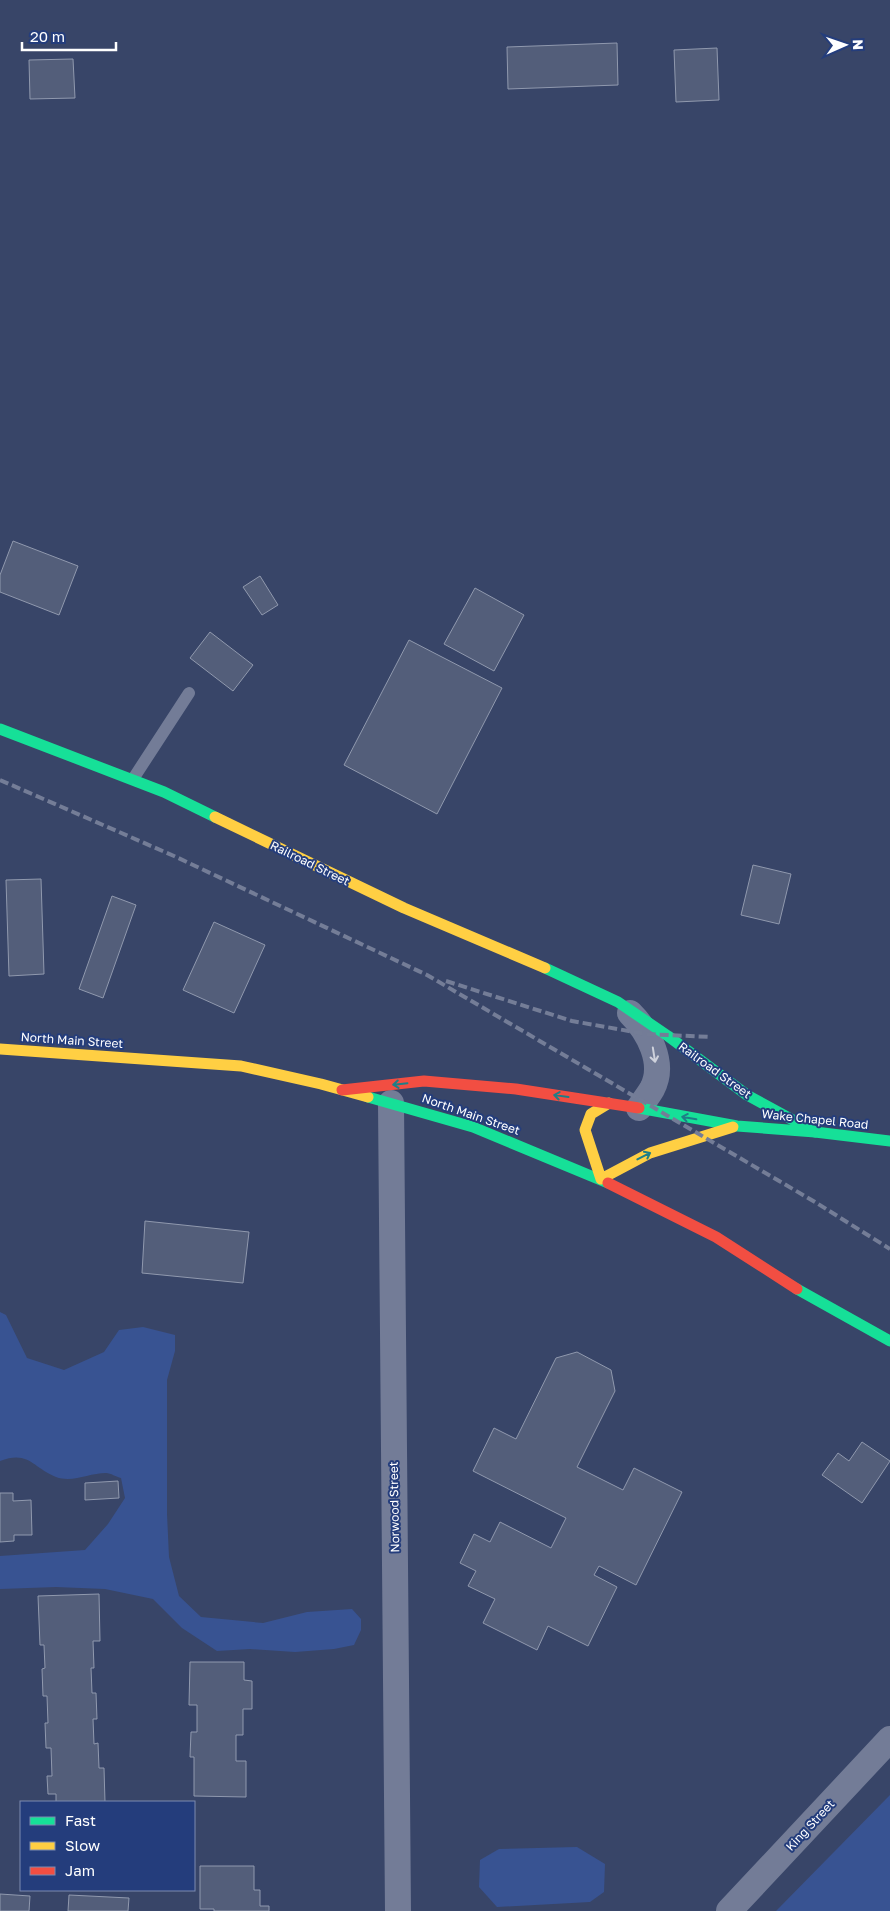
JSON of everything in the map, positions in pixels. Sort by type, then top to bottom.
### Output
[{"type":"main road","name":"Railroad Street","points":[[0,729],[164,792],[404,908],[564,976],[618,1002],[668,1036],[747,1095],[815,1132]]},
{"type":"main road","name":"North Main Street","points":[[0,1049],[241,1066],[342,1090],[472,1126],[601,1179],[659,1207],[716,1237],[790,1285],[890,1341]]},
{"type":"main road","name":"Wake Chapel Road","points":[[342,1090],[424,1081],[516,1089],[639,1108],[737,1126],[815,1132],[890,1141]]},
{"type":"main road","points":[[601,1179],[585,1130],[591,1114],[609,1103]]},
{"type":"main road","name":"Wake Chapel Road","points":[[601,1179],[650,1153],[737,1126]]},
{"type":"street","name":"Railroad Street","points":[[618,1002],[642,1025],[654,1049],[656,1070],[653,1088],[639,1108]]},
{"type":"street","name":"Norwood Street","points":[[391,1103],[398,1911]]},
{"type":"street","name":"King Street","points":[[729,1911],[890,1739]]},
{"type":"lane","points":[[133,779],[189,694]]},
{"type":"shaded area","points":[[0,1312],[6,1315],[27,1358],[64,1370],[104,1352],[119,1330],[143,1327],[175,1335],[175,1351],[167,1380],[167,1514],[169,1557],[179,1596],[201,1617],[263,1623],[307,1612],[352,1609],[361,1619],[361,1630],[354,1645],[334,1649],[295,1652],[250,1649],[217,1651],[182,1628],[153,1599],[105,1589],[56,1587],[0,1589],[0,1556],[85,1550],[108,1524],[125,1498],[121,1478],[110,1474],[100,1473],[62,1479],[24,1459],[10,1458],[0,1461]]},
{"type":"shaded area","points":[[890,1795],[890,1911],[776,1911]]},
{"type":"shaded area","points":[[577,1847],[605,1864],[604,1892],[590,1902],[497,1907],[479,1887],[480,1860],[499,1849]]},
{"type":"building","points":[[617,43],[618,85],[508,89],[507,47]]},
{"type":"building","points":[[717,48],[719,100],[676,102],[674,50]]},
{"type":"building","points":[[73,59],[75,98],[30,99],[29,60]]},
{"type":"building","points":[[13,541],[78,566],[59,615],[0,592],[0,575]]},
{"type":"building","points":[[260,576],[278,605],[262,615],[243,587]]},
{"type":"building","points":[[475,588],[524,615],[494,671],[444,644]]},
{"type":"building","points":[[210,632],[253,665],[233,691],[190,658]]},
{"type":"building","points":[[409,640],[502,688],[437,814],[344,765]]},
{"type":"building","points":[[753,865],[791,874],[779,924],[741,915]]},
{"type":"building","points":[[41,879],[44,974],[9,976],[6,880]]},
{"type":"building","points":[[112,896],[136,905],[103,998],[79,989]]},
{"type":"building","points":[[214,922],[265,945],[234,1013],[183,990]]},
{"type":"building","points":[[145,1221],[249,1232],[243,1283],[142,1273]]},
{"type":"building","points":[[577,1352],[611,1370],[615,1391],[577,1467],[623,1490],[634,1468],[682,1492],[636,1585],[599,1566],[594,1575],[617,1587],[588,1646],[548,1626],[537,1650],[483,1623],[495,1599],[468,1586],[476,1571],[460,1563],[474,1534],[490,1542],[500,1522],[551,1548],[566,1518],[473,1471],[494,1428],[516,1439],[556,1358]]},
{"type":"building","points":[[862,1442],[890,1461],[862,1503],[822,1475],[838,1453],[849,1461]]},
{"type":"building","points":[[118,1481],[119,1498],[85,1500],[85,1483]]},
{"type":"building","points":[[0,1493],[13,1493],[13,1501],[31,1500],[32,1535],[14,1535],[14,1541],[0,1542]]},
{"type":"building","points":[[99,1594],[100,1641],[93,1641],[94,1668],[91,1668],[92,1693],[96,1693],[97,1719],[93,1719],[94,1744],[98,1743],[99,1768],[104,1768],[105,1801],[56,1801],[56,1794],[48,1794],[47,1776],[52,1776],[51,1748],[46,1748],[45,1723],[48,1723],[47,1696],[43,1696],[42,1669],[45,1668],[44,1645],[40,1645],[38,1596]]},
{"type":"building","points":[[190,1662],[244,1662],[244,1680],[252,1681],[252,1709],[243,1709],[243,1735],[236,1735],[236,1761],[246,1761],[246,1797],[194,1796],[194,1757],[190,1757],[191,1732],[197,1732],[197,1705],[189,1705]]},
{"type":"building","points":[[200,1866],[254,1866],[254,1890],[260,1890],[260,1906],[269,1906],[269,1911],[214,1911],[214,1909],[200,1909]]},
{"type":"building","points":[[0,1894],[30,1896],[29,1911],[0,1911]]},
{"type":"building","points":[[69,1895],[129,1898],[128,1911],[68,1911]]},
{"type":"railway","points":[[0,780],[174,856],[427,975],[815,1202],[890,1249]]},
{"type":"railway","points":[[446,981],[572,1021],[646,1034],[711,1037]]},
{"type":"traffic: fast","points":[[0,729],[164,792],[215,817]]},
{"type":"traffic: fast","points":[[545,968],[618,1002],[668,1036],[747,1095],[815,1132]]},
{"type":"traffic: fast","points":[[368,1097],[473,1127],[608,1183]]},
{"type":"traffic: fast","points":[[639,1108],[737,1126],[815,1132],[890,1141]]},
{"type":"traffic: fast","points":[[797,1289],[890,1341]]},
{"type":"traffic: slow","points":[[215,817],[404,908],[545,968]]},
{"type":"traffic: slow","points":[[0,1049],[241,1066],[368,1097]]},
{"type":"traffic: slow","points":[[609,1103],[591,1114],[585,1130],[601,1179],[650,1153],[733,1127]]},
{"type":"traffic: jam","points":[[342,1090],[424,1081],[516,1089],[639,1108]]},
{"type":"traffic: jam","points":[[608,1183],[716,1237],[797,1289]]}]
